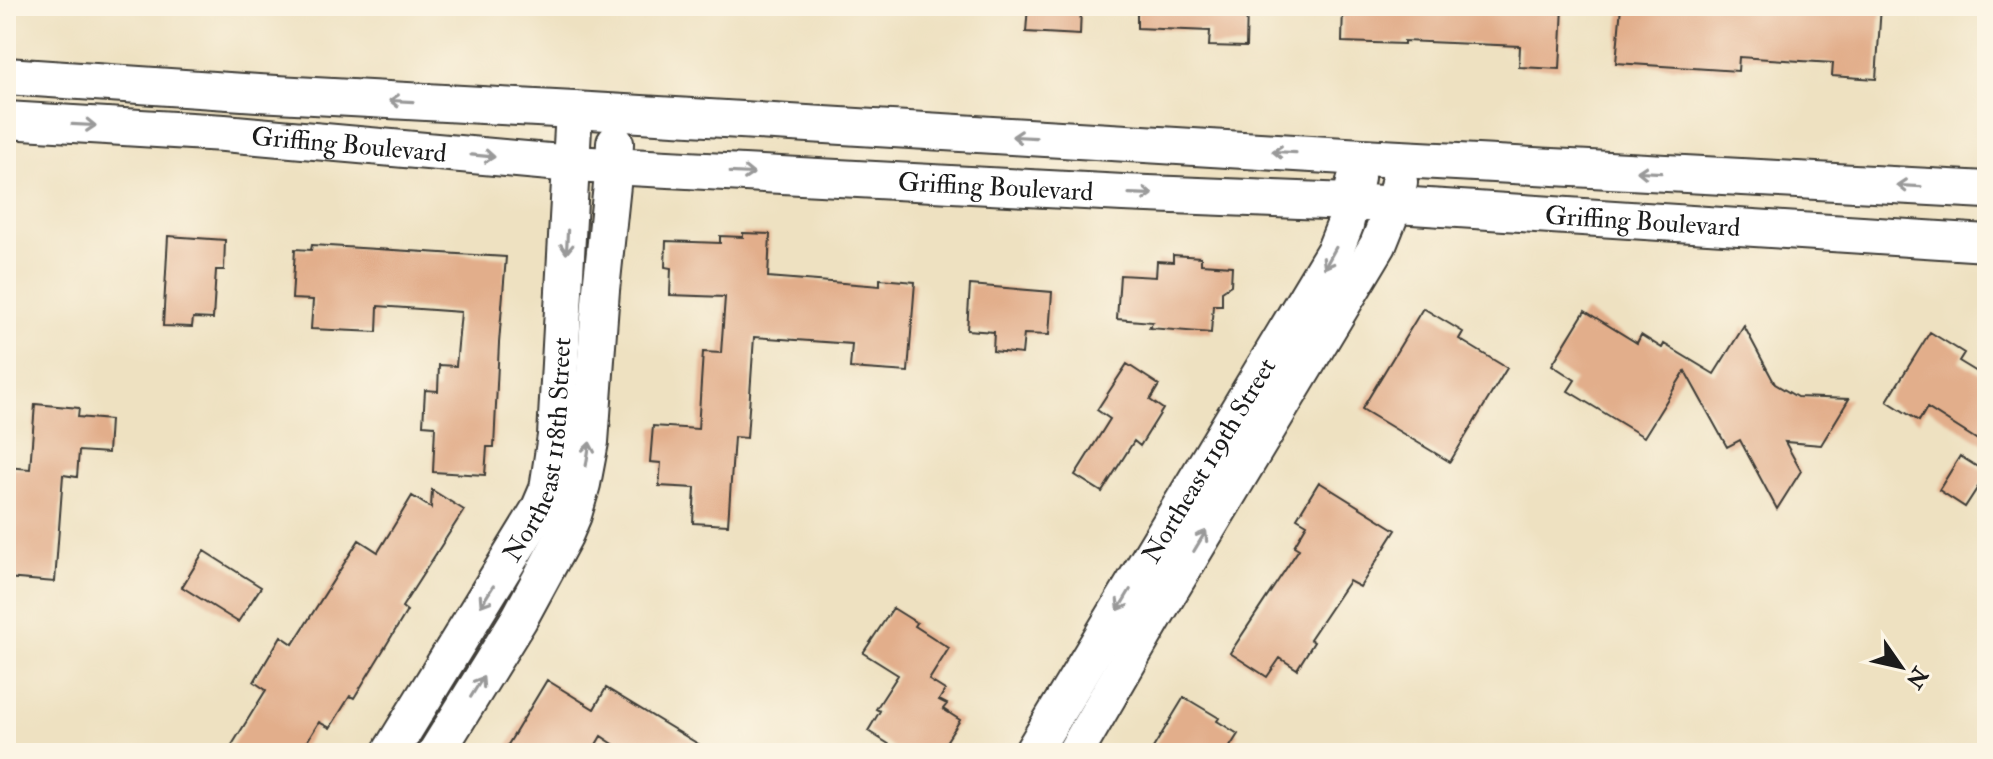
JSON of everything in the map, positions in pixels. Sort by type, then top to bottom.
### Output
[{"type":"street","name":"Griffing Boulevard","points":[[6,76],[1362,157],[1987,190]]},
{"type":"street","name":"Northeast 118th Street","points":[[390,753],[539,510],[548,489],[556,436],[574,110]]},
{"type":"street","name":"Northeast 118th Street","points":[[436,753],[519,619],[573,515],[582,484],[590,442],[616,113]]},
{"type":"street","name":"Griffing Boulevard","points":[[6,120],[224,133],[572,164],[1350,202],[1987,243]]},
{"type":"street","name":"Northeast 119th Street","points":[[1032,753],[1335,250],[1345,225],[1362,157]]},
{"type":"street","name":"Northeast 119th Street","points":[[1075,753],[1378,245],[1394,205],[1404,159]]},
{"type":"building","points":[[1028,6],[1081,6],[1080,35],[1026,32]]},
{"type":"building","points":[[1137,6],[1247,6],[1246,47],[1209,46],[1210,31],[1137,28]]},
{"type":"building","points":[[1343,6],[1563,6],[1560,69],[1519,67],[1520,46],[1342,42]]},
{"type":"building","points":[[1621,6],[1881,6],[1876,79],[1832,76],[1833,63],[1739,57],[1738,71],[1616,63]]},
{"type":"building","points":[[743,233],[770,234],[768,277],[880,286],[880,279],[915,282],[908,372],[850,368],[852,344],[754,337],[747,438],[734,437],[728,525],[693,523],[695,488],[659,486],[661,463],[650,462],[653,426],[698,429],[703,352],[721,353],[725,297],[670,295],[671,268],[665,267],[666,241],[720,243],[720,236],[743,237]]},
{"type":"building","points":[[168,236],[225,240],[224,270],[216,270],[213,319],[193,318],[192,327],[163,326]]},
{"type":"building","points":[[312,245],[506,257],[494,447],[487,447],[485,475],[433,472],[435,426],[423,425],[425,390],[438,391],[439,365],[456,366],[461,312],[378,306],[377,332],[311,329],[313,300],[292,299],[295,249],[311,250]]},
{"type":"building","points":[[1173,255],[1201,257],[1201,264],[1232,266],[1231,285],[1222,291],[1222,305],[1213,305],[1211,333],[1149,328],[1153,322],[1117,319],[1120,275],[1156,277],[1157,261],[1173,262]]},
{"type":"building","points":[[970,285],[1052,292],[1049,335],[1024,334],[1022,354],[993,351],[994,332],[967,330]]},
{"type":"building","points":[[1423,308],[1463,332],[1459,339],[1507,368],[1450,462],[1362,409]]},
{"type":"building","points":[[1585,311],[1637,343],[1641,335],[1662,348],[1664,344],[1714,374],[1744,326],[1775,384],[1797,397],[1849,399],[1821,445],[1785,442],[1801,471],[1777,509],[1740,440],[1727,447],[1685,371],[1644,437],[1568,391],[1575,380],[1552,365]]},
{"type":"building","points":[[1930,332],[1964,353],[1959,361],[1987,378],[1987,446],[1927,408],[1919,421],[1887,401]]},
{"type":"building","points":[[1127,364],[1159,385],[1150,400],[1163,409],[1140,446],[1134,441],[1102,492],[1075,475],[1110,419],[1097,410]]},
{"type":"building","points":[[35,404],[79,408],[78,417],[110,420],[108,453],[79,451],[77,477],[63,475],[55,582],[6,578],[10,536],[6,535],[6,467],[30,469]]},
{"type":"building","points":[[1960,456],[1987,473],[1965,507],[1939,490]]},
{"type":"building","points":[[1319,482],[1396,530],[1360,587],[1349,581],[1310,639],[1314,642],[1297,669],[1280,658],[1267,677],[1230,653],[1299,549],[1294,546],[1307,524],[1297,518]]},
{"type":"building","points":[[432,490],[464,510],[402,607],[407,611],[354,698],[350,696],[330,728],[319,722],[300,753],[227,753],[266,690],[254,682],[281,636],[293,644],[359,540],[378,552],[412,496],[431,508]]},
{"type":"building","points":[[204,551],[261,587],[238,622],[182,587]]},
{"type":"building","points":[[893,608],[949,648],[929,680],[945,690],[939,700],[947,704],[943,709],[960,720],[939,753],[903,753],[868,731],[880,711],[876,709],[898,675],[863,653]]},
{"type":"building","points":[[547,680],[594,709],[606,688],[713,753],[627,753],[601,736],[591,753],[503,753]]},
{"type":"building","points":[[1184,697],[1219,718],[1217,721],[1238,734],[1226,753],[1150,753]]}]
